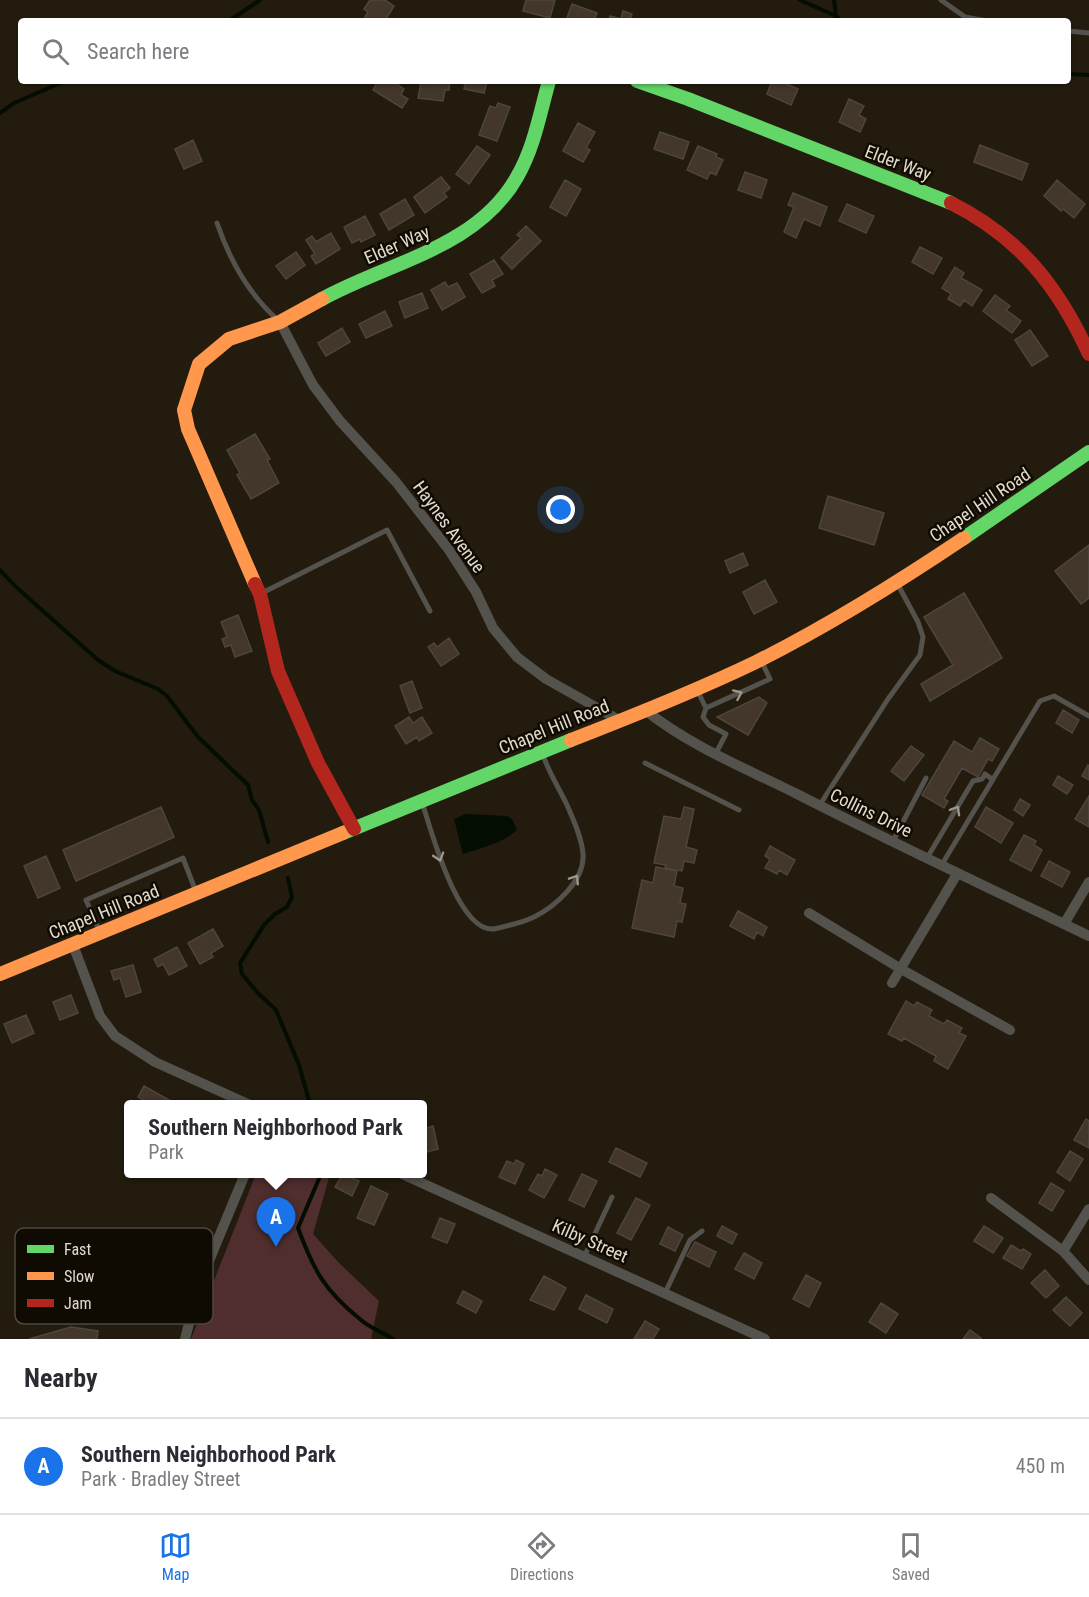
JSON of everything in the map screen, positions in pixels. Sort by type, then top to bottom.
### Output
[{"type":"street","name":"Elder Way","points":[[354,829],[318,764],[278,671],[260,594],[188,429],[184,410],[198,364],[229,339],[280,322],[327,296],[437,247],[477,224],[503,197],[517,177],[529,151],[548,84]]},
{"type":"street","name":"Elder Way","points":[[645,84],[920,191],[987,224],[1007,238],[1034,263],[1076,323],[1089,354]]},
{"type":"street","name":"Haynes Avenue","points":[[280,322],[313,385],[340,422],[396,482],[449,550],[476,592],[493,628],[518,657],[546,679],[619,720]]},
{"type":"street","name":"Chapel Hill Road","points":[[0,974],[645,710],[760,659],[825,625],[896,582],[968,536],[1089,452]]},
{"type":"street","name":"Collins Drive","points":[[645,710],[665,726],[819,806],[1089,936]]},
{"type":"street","points":[[892,984],[957,874]]},
{"type":"street","points":[[1064,924],[1089,882]]},
{"type":"street","points":[[809,913],[900,969],[1010,1030]]},
{"type":"street","points":[[73,945],[100,1016],[115,1036],[155,1062],[239,1100]]},
{"type":"street","points":[[213,1250],[243,1178]]},
{"type":"street","name":"Kilby Street","points":[[413,1178],[765,1339]]},
{"type":"street","points":[[991,1198],[1063,1251],[1089,1280]]},
{"type":"street","points":[[1063,1251],[1089,1209]]},
{"type":"street","points":[[185,1339],[189,1324]]},
{"type":"lane","points":[[941,0],[965,16],[974,18]]},
{"type":"lane","points":[[1071,31],[1089,33]]},
{"type":"lane","points":[[218,223],[235,267],[251,292],[280,322]]},
{"type":"lane","points":[[260,594],[387,530],[430,610]]},
{"type":"lane","points":[[819,806],[888,699],[920,655],[923,637],[918,622],[896,582]]},
{"type":"lane","points":[[706,708],[770,680],[760,659]]},
{"type":"lane","points":[[696,687],[706,708],[703,717],[709,725],[726,734],[716,753]]},
{"type":"lane","points":[[940,866],[1040,701],[1054,696],[1089,716]]},
{"type":"lane","points":[[422,801],[445,874],[467,912],[477,924],[488,930],[533,918],[562,897],[574,882],[580,873],[583,853],[567,805],[552,777],[542,751]]},
{"type":"lane","points":[[645,763],[739,810]]},
{"type":"lane","points":[[927,858],[973,781],[982,779],[985,774],[992,779]]},
{"type":"lane","points":[[893,843],[926,778]]},
{"type":"lane","points":[[100,933],[86,900],[183,858],[196,894]]},
{"type":"lane","points":[[584,1257],[612,1197]]},
{"type":"lane","points":[[665,1293],[690,1240],[702,1231]]},
{"type":"shaded area","points":[[466,814],[507,816],[512,819],[517,830],[499,842],[463,854],[454,819]]},
{"type":"shaded area","points":[[254,1178],[329,1178],[313,1234],[339,1263],[379,1301],[371,1339],[191,1339],[197,1324],[213,1324],[213,1283]]},
{"type":"building","points":[[370,0],[385,0],[394,6],[387,18],[366,18],[368,12],[364,9]]},
{"type":"building","points":[[526,0],[555,0],[550,18],[523,11]]},
{"type":"building","points":[[572,4],[597,13],[595,18],[567,18]]},
{"type":"building","points":[[623,11],[632,14],[631,18],[621,18]]},
{"type":"building","points":[[376,84],[396,84],[404,89],[401,95],[408,99],[402,108],[373,90]]},
{"type":"building","points":[[421,84],[450,84],[449,90],[445,90],[443,101],[418,98]]},
{"type":"building","points":[[465,84],[486,84],[484,93],[464,89]]},
{"type":"building","points":[[771,84],[787,84],[798,89],[791,105],[767,94]]},
{"type":"building","points":[[849,99],[864,106],[859,115],[866,119],[860,132],[839,122]]},
{"type":"building","points":[[498,103],[510,107],[497,141],[479,135],[490,106],[496,108]]},
{"type":"building","points":[[578,123],[595,132],[586,148],[590,150],[583,162],[563,151]]},
{"type":"building","points":[[660,132],[689,142],[683,159],[654,149]]},
{"type":"building","points":[[193,140],[202,161],[184,169],[175,149]]},
{"type":"building","points":[[980,145],[1028,164],[1022,180],[974,162]]},
{"type":"building","points":[[477,146],[490,155],[469,184],[456,174]]},
{"type":"building","points":[[698,146],[717,154],[716,157],[723,160],[716,175],[710,172],[707,179],[687,170]]},
{"type":"building","points":[[745,172],[767,180],[761,198],[738,190]]},
{"type":"building","points":[[441,177],[450,188],[444,193],[447,197],[425,213],[414,197]]},
{"type":"building","points":[[565,180],[581,189],[566,216],[550,207]]},
{"type":"building","points":[[1057,180],[1085,204],[1074,218],[1063,209],[1061,211],[1044,196]]},
{"type":"building","points":[[793,193],[827,207],[820,226],[804,219],[796,238],[784,232],[794,207],[788,205]]},
{"type":"building","points":[[405,199],[414,215],[389,230],[380,214]]},
{"type":"building","points":[[847,204],[874,216],[866,233],[839,221]]},
{"type":"building","points":[[365,216],[375,235],[361,242],[360,239],[352,243],[344,227]]},
{"type":"building","points":[[526,226],[541,241],[512,269],[501,258],[521,238],[517,235]]},
{"type":"building","points":[[331,233],[340,249],[316,264],[311,256],[315,254],[306,240],[312,236],[316,242]]},
{"type":"building","points":[[920,247],[942,258],[933,274],[912,262]]},
{"type":"building","points":[[296,252],[305,265],[286,279],[276,266]]},
{"type":"building","points":[[494,260],[503,274],[492,280],[495,286],[482,293],[470,274]]},
{"type":"building","points":[[955,267],[964,273],[961,278],[982,290],[972,306],[964,300],[960,306],[948,299],[951,294],[942,288]]},
{"type":"building","points":[[445,282],[448,287],[457,283],[465,297],[442,310],[431,290]]},
{"type":"building","points":[[422,293],[428,308],[405,318],[399,302]]},
{"type":"building","points":[[995,295],[1010,306],[1006,310],[1021,321],[1012,333],[983,311]]},
{"type":"building","points":[[385,311],[392,326],[366,338],[359,324]]},
{"type":"building","points":[[342,328],[350,342],[326,356],[318,343]]},
{"type":"building","points":[[1030,330],[1048,356],[1032,366],[1015,340]]},
{"type":"building","points":[[255,434],[270,459],[267,460],[279,483],[251,499],[237,475],[240,473],[227,450]]},
{"type":"building","points":[[828,496],[884,513],[874,545],[819,528]]},
{"type":"building","points":[[1089,545],[1089,598],[1081,604],[1055,571]]},
{"type":"building","points":[[743,553],[748,565],[730,573],[725,561]]},
{"type":"building","points":[[765,580],[777,602],[754,614],[743,592]]},
{"type":"building","points":[[964,593],[1002,658],[930,701],[921,684],[953,665],[924,617]]},
{"type":"building","points":[[238,615],[252,651],[235,657],[231,645],[225,647],[222,639],[227,637],[221,622]]},
{"type":"building","points":[[449,638],[459,654],[441,666],[428,647],[434,643],[437,647]]},
{"type":"building","points":[[412,681],[422,708],[410,713],[400,686]]},
{"type":"building","points":[[759,697],[767,703],[748,735],[717,717]]},
{"type":"building","points":[[1063,710],[1079,720],[1072,733],[1056,723]]},
{"type":"building","points":[[409,717],[413,723],[422,717],[432,733],[419,741],[417,737],[406,744],[395,726]]},
{"type":"building","points":[[980,738],[999,749],[992,761],[988,759],[978,777],[962,768],[944,799],[948,801],[944,808],[922,795],[954,741],[972,752]]},
{"type":"building","points":[[911,746],[924,755],[904,781],[891,771]]},
{"type":"building","points":[[1089,766],[1089,780],[1082,776]]},
{"type":"building","points":[[1058,776],[1073,785],[1067,794],[1053,785]]},
{"type":"building","points":[[1089,796],[1089,827],[1075,819]]},
{"type":"building","points":[[1020,799],[1030,805],[1023,816],[1014,810]]},
{"type":"building","points":[[161,807],[174,837],[76,881],[63,850]]},
{"type":"building","points":[[684,807],[694,809],[686,847],[697,850],[694,863],[684,861],[682,871],[654,863],[664,816],[681,819]]},
{"type":"building","points":[[986,807],[1013,823],[1001,843],[975,827]]},
{"type":"building","points":[[1024,835],[1036,841],[1034,845],[1042,850],[1031,871],[1010,860]]},
{"type":"building","points":[[770,846],[795,860],[787,875],[779,870],[777,874],[765,868],[770,859],[765,856]]},
{"type":"building","points":[[46,856],[60,888],[38,898],[24,866]]},
{"type":"building","points":[[1049,861],[1070,872],[1062,887],[1041,876]]},
{"type":"building","points":[[656,867],[677,871],[674,886],[683,888],[680,903],[686,904],[682,922],[677,921],[674,937],[632,928],[642,880],[653,883]]},
{"type":"building","points":[[738,911],[767,927],[763,936],[757,932],[754,939],[730,926]]},
{"type":"building","points":[[213,929],[223,946],[211,953],[213,957],[200,964],[188,943]]},
{"type":"building","points":[[177,947],[187,966],[169,975],[163,964],[158,967],[154,959]]},
{"type":"building","points":[[133,965],[141,992],[126,997],[120,978],[114,980],[111,971]]},
{"type":"building","points":[[71,995],[78,1013],[60,1020],[53,1002]]},
{"type":"building","points":[[906,1001],[914,1006],[917,1002],[932,1010],[929,1016],[944,1024],[947,1020],[962,1028],[959,1033],[966,1036],[948,1069],[934,1061],[936,1056],[904,1038],[902,1041],[888,1034]]},
{"type":"building","points":[[26,1015],[34,1033],[12,1043],[4,1024]]},
{"type":"building","points":[[144,1086],[169,1100],[144,1100],[138,1097]]},
{"type":"building","points":[[1086,1119],[1089,1121],[1089,1148],[1074,1140]]},
{"type":"building","points":[[433,1126],[438,1149],[427,1152],[427,1128]]},
{"type":"building","points":[[616,1148],[647,1163],[640,1177],[609,1162]]},
{"type":"building","points":[[1070,1151],[1083,1159],[1070,1181],[1057,1172]]},
{"type":"building","points":[[516,1160],[524,1164],[515,1184],[499,1177],[507,1161],[514,1164]]},
{"type":"building","points":[[545,1169],[557,1175],[544,1198],[529,1190],[538,1174],[542,1176]]},
{"type":"building","points":[[582,1174],[597,1181],[584,1207],[569,1200]]},
{"type":"building","points":[[341,1178],[352,1178],[359,1181],[352,1196],[335,1187]]},
{"type":"building","points":[[1051,1183],[1064,1191],[1052,1211],[1039,1203]]},
{"type":"building","points":[[371,1186],[388,1194],[374,1225],[357,1218]]},
{"type":"building","points":[[636,1198],[650,1205],[631,1240],[617,1233]]},
{"type":"building","points":[[440,1218],[455,1224],[447,1243],[432,1237]]},
{"type":"building","points":[[722,1226],[737,1234],[732,1244],[717,1236]]},
{"type":"building","points":[[984,1226],[1003,1238],[993,1253],[974,1241]]},
{"type":"building","points":[[668,1227],[683,1235],[675,1251],[660,1244]]},
{"type":"building","points":[[695,1242],[716,1252],[709,1267],[687,1256]]},
{"type":"building","points":[[1011,1245],[1031,1254],[1022,1269],[1003,1258]]},
{"type":"building","points":[[744,1253],[762,1263],[754,1279],[735,1269]]},
{"type":"building","points":[[1045,1270],[1059,1286],[1046,1298],[1031,1283]]},
{"type":"building","points":[[806,1275],[821,1283],[809,1307],[793,1299]]},
{"type":"building","points":[[544,1276],[566,1288],[554,1310],[530,1300]]},
{"type":"building","points":[[463,1291],[482,1301],[476,1313],[457,1303]]},
{"type":"building","points":[[586,1295],[613,1309],[607,1323],[579,1309]]},
{"type":"building","points":[[1066,1297],[1082,1313],[1070,1326],[1053,1310]]},
{"type":"building","points":[[881,1303],[898,1314],[886,1333],[869,1322]]},
{"type":"building","points":[[645,1321],[659,1329],[653,1339],[634,1339]]},
{"type":"building","points":[[71,1327],[98,1331],[97,1339],[29,1339]]},
{"type":"building","points":[[970,1330],[981,1338],[963,1339]]},
{"type":"waterway","points":[[233,18],[260,0]]},
{"type":"waterway","points":[[800,0],[838,18]]},
{"type":"waterway","points":[[834,0],[836,16]]},
{"type":"waterway","points":[[1071,74],[1089,75]]},
{"type":"waterway","points":[[0,113],[14,103],[58,84]]},
{"type":"waterway","points":[[0,570],[98,660],[115,671],[158,689],[167,696],[198,737],[248,785],[252,800],[259,810],[268,842]]},
{"type":"waterway","points":[[288,878],[292,897],[287,907],[275,914],[264,925],[240,963],[242,974],[276,1010],[299,1065],[309,1100]]},
{"type":"waterway","points":[[319,1178],[298,1228],[309,1256],[329,1289],[348,1309],[365,1323],[393,1339]]},
{"type":"traffic: fast","points":[[322,299],[430,251],[479,221],[500,201],[523,166],[536,130],[548,84]]},
{"type":"traffic: fast","points":[[646,84],[951,203]]},
{"type":"traffic: fast","points":[[964,538],[1089,452]]},
{"type":"traffic: fast","points":[[343,833],[571,740]]},
{"type":"traffic: slow","points":[[255,584],[188,429],[184,410],[199,364],[229,339],[280,322],[322,299]]},
{"type":"traffic: slow","points":[[571,740],[756,662],[862,603],[964,538]]},
{"type":"traffic: slow","points":[[0,974],[343,833]]},
{"type":"traffic: jam","points":[[951,203],[997,231],[1034,266],[1064,306],[1089,354]]},
{"type":"traffic: jam","points":[[255,584],[260,594],[278,671],[318,763],[354,829]]},
{"type":"place","name":"Southern Neighborhood Park","points":[[276,1247]]}]
